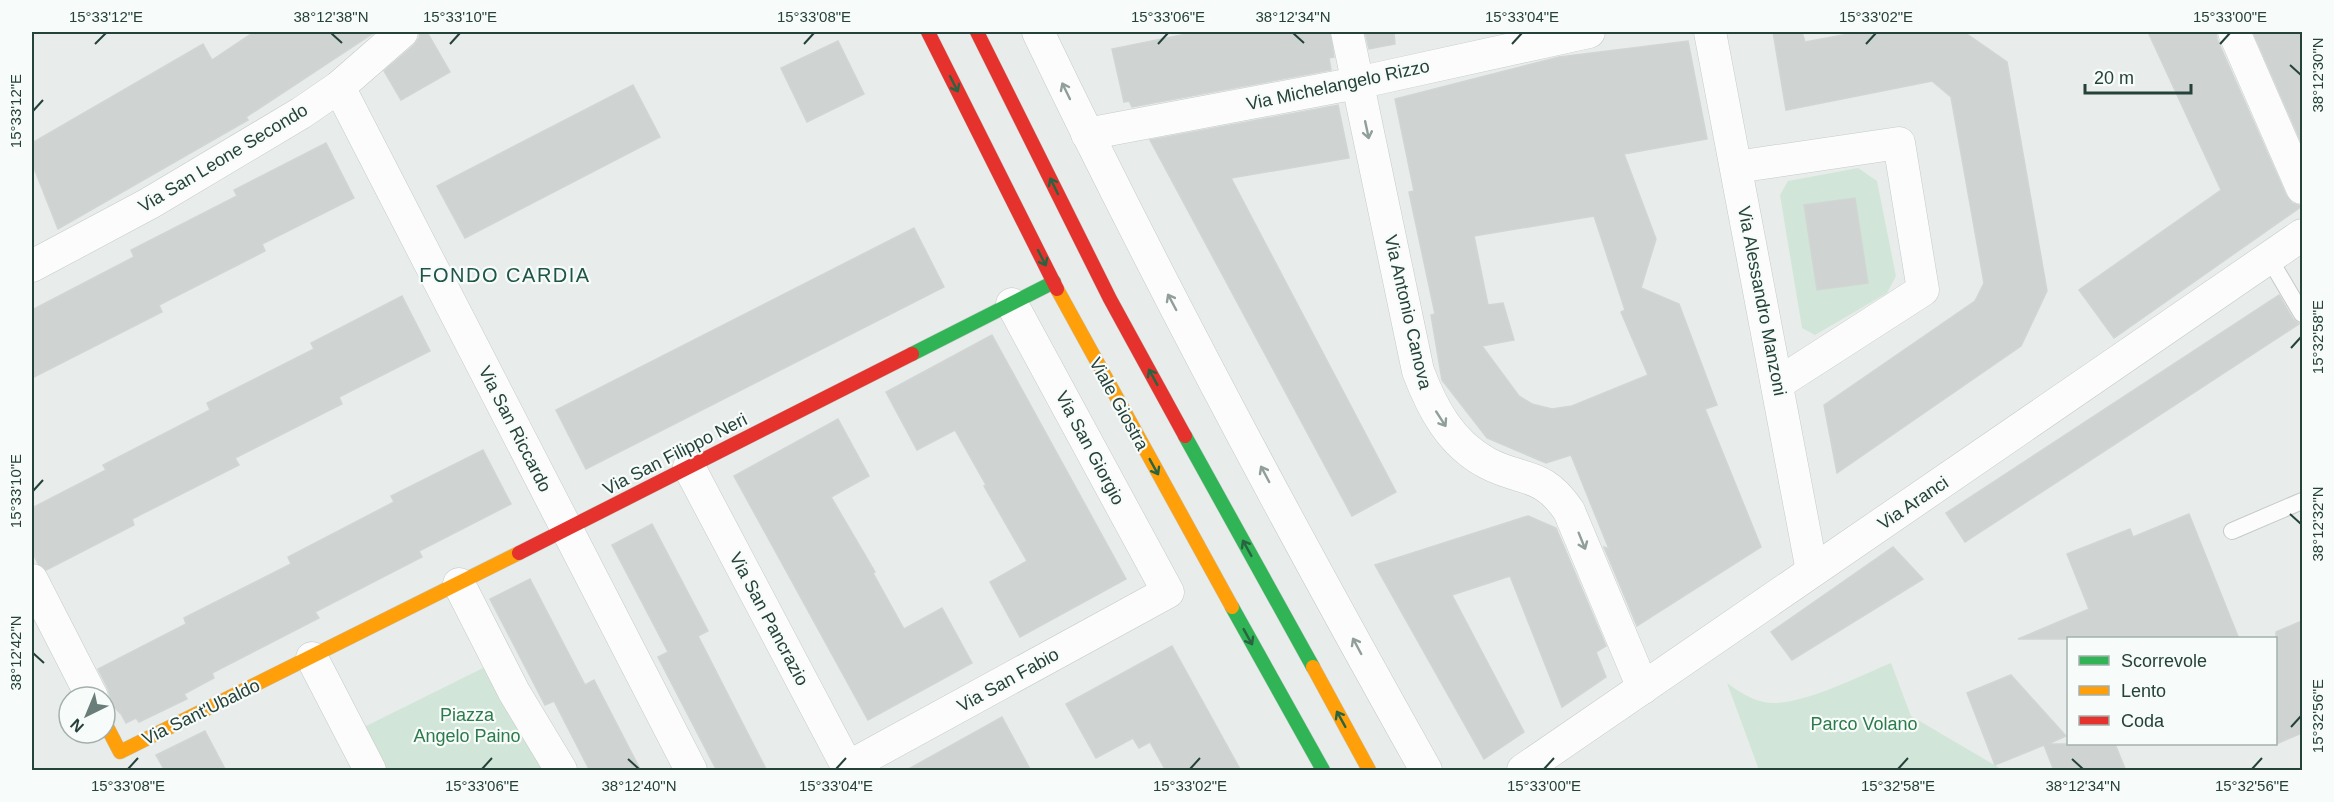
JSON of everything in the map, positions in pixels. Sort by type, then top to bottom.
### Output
[{"type":"main road","name":"Viale Giostra","points":[[928,32],[1090,352],[1323,771]]},
{"type":"main road","points":[[977,32],[1110,299],[1369,771]]},
{"type":"main road","name":"Via San Filippo Neri","points":[[312,658],[1054,282]]},
{"type":"main road","name":"Via Sant'Ubaldo","points":[[116,745],[120,752],[312,658]]},
{"type":"street","name":"Via San Leone Secondo","points":[[32,266],[150,203],[257,140],[339,87],[402,32]]},
{"type":"street","points":[[1038,32],[1156,272],[1361,655],[1426,771]]},
{"type":"street","name":"Via Antonio Canova","points":[[1347,32],[1418,371],[1430,401],[1445,426],[1462,446],[1487,463],[1540,482],[1558,494],[1569,510],[1643,688]]},
{"type":"street","name":"Via Michelangelo Rizzo","points":[[1087,134],[1357,82],[1528,38],[1589,32]]},
{"type":"street","name":"Via Alessandro Manzoni","points":[[1710,32],[1812,571]]},
{"type":"street","points":[[2234,32],[2302,188]]},
{"type":"street","name":"Via San Riccardo","points":[[339,87],[691,771]]},
{"type":"street","points":[[1736,167],[1899,143],[1923,290],[1778,384]]},
{"type":"street","name":"Via Aranci","points":[[1523,771],[2302,235]]},
{"type":"street","name":"Via San Giorgio","points":[[1012,304],[1168,592]]},
{"type":"street","name":"Via San Pancrazio","points":[[689,467],[849,769]]},
{"type":"street","points":[[32,580],[86,685]]},
{"type":"street","points":[[459,584],[514,692],[561,771]]},
{"type":"street","name":"Via San Fabio","points":[[849,769],[1168,592]]},
{"type":"street","points":[[312,658],[370,771]]},
{"type":"lane","points":[[2269,258],[2302,314]]},
{"type":"lane","points":[[2232,531],[2302,501]]},
{"type":"green space","points":[[1858,168],[1877,181],[1896,276],[1887,293],[1815,335],[1802,328],[1780,195],[1788,181]]},
{"type":"green space","name":"Parco Volano","points":[[1891,663],[1911,716],[2003,770],[1759,770],[1727,683],[1754,699],[1777,703],[1793,701],[1828,690]]},
{"type":"green space","name":"Piazza Angelo Paino","points":[[485,667],[545,770],[384,770],[362,728]]},
{"type":"building","points":[[254,32],[375,32],[246,117],[248,120],[58,229],[32,163],[32,143],[203,44],[212,60]]},
{"type":"building","points":[[420,32],[427,32],[450,72],[401,100],[384,71],[414,45]]},
{"type":"building","points":[[1196,32],[1330,32],[1334,57],[1329,58],[1331,70],[1132,107],[1129,101],[1124,102],[1112,49]]},
{"type":"building","points":[[1365,32],[1394,32],[1395,44],[1369,49]]},
{"type":"building","points":[[1773,32],[1802,32],[1805,42],[1859,32],[1964,32],[2007,62],[2047,291],[2021,346],[1837,473],[1824,405],[1975,301],[1984,283],[1951,97],[1932,81],[1786,110]]},
{"type":"building","points":[[2148,32],[2216,32],[2217,39],[2286,195],[2292,203],[2302,206],[2114,338],[2079,290],[2221,190]]},
{"type":"building","points":[[2253,32],[2302,32],[2302,144]]},
{"type":"building","points":[[838,41],[864,94],[807,122],[781,68]]},
{"type":"building","points":[[1688,41],[1707,139],[1624,154],[1656,239],[1641,288],[1679,304],[1717,405],[1705,409],[1761,547],[1637,626],[1604,547],[1609,549],[1571,455],[1546,463],[1487,438],[1442,380],[1431,315],[1435,314],[1409,192],[1414,191],[1395,99],[1559,57]],"holes":[[[1594,216],[1625,310],[1621,312],[1648,375],[1572,406],[1552,409],[1532,404],[1519,396],[1482,346],[1514,340],[1503,303],[1488,305],[1474,236]]]},
{"type":"building","points":[[633,85],[660,137],[465,238],[437,186]]},
{"type":"building","points":[[1338,105],[1349,158],[1231,178],[1396,492],[1352,516],[1150,140]]},
{"type":"building","points":[[326,143],[354,198],[262,244],[265,251],[159,305],[162,312],[32,378],[32,310],[134,257],[131,250],[237,196],[234,190]]},
{"type":"building","points":[[1855,198],[1868,283],[1817,290],[1804,205]]},
{"type":"building","points":[[914,228],[944,287],[586,469],[556,410]]},
{"type":"building","points":[[2279,295],[2293,319],[2299,324],[1965,542],[1946,513]]},
{"type":"building","points":[[402,296],[430,351],[339,397],[342,404],[235,458],[239,465],[132,519],[134,525],[46,570],[38,564],[32,551],[32,508],[106,470],[103,465],[210,410],[207,403],[314,349],[311,343]]},
{"type":"building","points":[[992,335],[1126,579],[1020,637],[990,582],[1027,561],[984,486],[986,485],[955,430],[917,450],[886,392]]},
{"type":"building","points":[[838,419],[869,476],[831,497],[875,572],[873,573],[904,629],[942,608],[972,663],[868,720],[734,476]]},
{"type":"building","points":[[483,450],[511,504],[419,551],[422,557],[315,612],[319,618],[212,673],[214,678],[184,694],[187,699],[139,722],[136,718],[126,723],[117,710],[117,685],[106,685],[98,669],[186,624],[184,618],[291,564],[288,557],[394,502],[391,496]]},
{"type":"building","points":[[2189,514],[2238,637],[2018,639],[2089,609],[2067,554],[2130,529],[2133,537]]},
{"type":"building","points":[[1528,516],[1556,528],[1606,646],[1596,652],[1606,677],[1562,707],[1510,576],[1452,595],[1524,732],[1484,759],[1375,565]]},
{"type":"building","points":[[652,524],[708,631],[698,636],[767,771],[717,771],[658,657],[668,652],[612,545]]},
{"type":"building","points":[[1893,547],[1923,579],[1792,660],[1771,632]]},
{"type":"building","points":[[530,579],[585,685],[594,680],[641,771],[590,771],[554,701],[545,705],[490,599]]},
{"type":"building","points":[[2302,621],[2302,733],[2277,744],[2277,637],[2276,632]]},
{"type":"building","points":[[1172,646],[1241,771],[1166,771],[1150,742],[1139,748],[1133,738],[1096,758],[1066,704]]},
{"type":"building","points":[[2011,675],[2066,736],[2048,744],[2115,745],[2126,771],[2054,771],[2044,745],[1995,765],[1967,693]]},
{"type":"building","points":[[1002,717],[1031,771],[905,771]]},
{"type":"building","points":[[205,731],[226,771],[165,771],[156,755]]},
{"type":"traffic: fast","points":[[912,354],[1054,282]]},
{"type":"traffic: fast","points":[[1185,436],[1313,667]]},
{"type":"traffic: fast","points":[[1232,607],[1323,770]]},
{"type":"traffic: slow","points":[[1057,289],[1232,607]]},
{"type":"traffic: slow","points":[[116,745],[120,752],[519,553]]},
{"type":"traffic: slow","points":[[1313,667],[1369,770]]},
{"type":"traffic: jam","points":[[928,32],[1057,289]]},
{"type":"traffic: jam","points":[[977,32],[1110,299],[1185,436]]},
{"type":"traffic: jam","points":[[519,553],[912,354]]},
{"type":"district","name":"FONDO CARDIA","points":[[505,275]]}]
